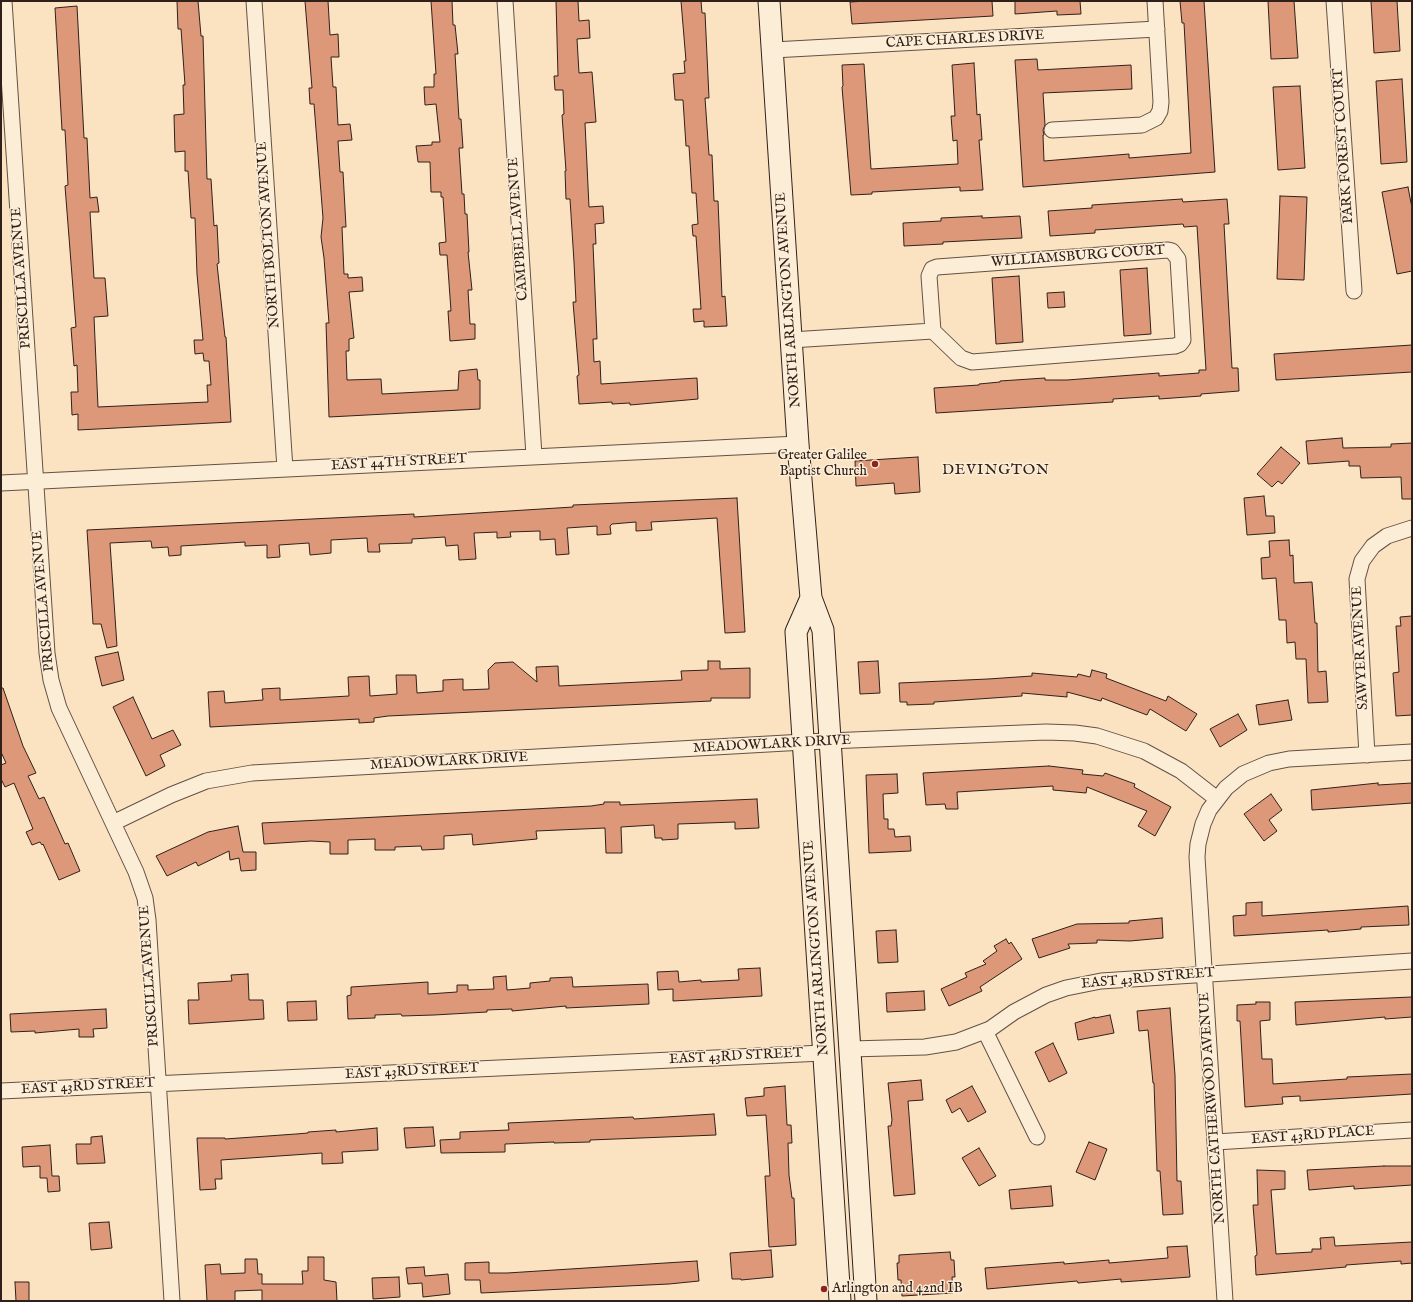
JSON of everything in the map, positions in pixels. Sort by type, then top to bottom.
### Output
[{"type":"main road","name":"NORTH ARLINGTON AVENUE","points":[[770,1],[798,444],[811,598],[823,630],[866,1301]]},
{"type":"main road","name":"NORTH ARLINGTON AVENUE","points":[[811,598],[796,632],[840,1301]]},
{"type":"street","name":"PRISCILLA AVENUE","points":[[4,1],[47,653],[53,688],[64,721],[136,872],[146,909],[172,1301]]},
{"type":"street","name":"NORTH BOLTON AVENUE","points":[[254,1],[285,469]]},
{"type":"street","name":"CAMPBELL AVENUE","points":[[505,1],[534,456]]},
{"type":"street","points":[[1052,130],[1142,125],[1156,118],[1160,111],[1161,102],[1155,1]]},
{"type":"street","name":"PARK FOREST COURT","points":[[1334,1],[1354,291]]},
{"type":"street","name":"CAPE CHARLES DRIVE","points":[[773,50],[1157,29]]},
{"type":"street","name":"WILLIAMSBURG COURT","points":[[1168,250],[1172,251],[1178,259],[1183,340],[1180,344],[1175,346],[972,362],[961,358],[933,331],[929,276],[932,269],[937,267],[1168,250]]},
{"type":"street","points":[[791,340],[933,331]]},
{"type":"street","name":"EAST 44TH STREET","points":[[1,483],[798,444]]},
{"type":"street","name":"SAWYER AVENUE","points":[[1367,755],[1356,588],[1362,561],[1373,546],[1387,536],[1412,528]]},
{"type":"street","name":"MEADOWLARK DRIVE","points":[[113,823],[171,795],[206,781],[252,773],[804,742],[1046,732],[1075,733],[1097,736],[1144,751],[1181,772],[1217,799]]},
{"type":"street","points":[[1217,799],[1243,774],[1268,763],[1289,759],[1412,752]]},
{"type":"street","name":"NORTH CATHERWOOD AVENUE","points":[[1217,799],[1203,824],[1197,850],[1225,1301]]},
{"type":"street","name":"EAST 43RD STREET","points":[[850,1049],[938,1045],[956,1042],[985,1031],[1032,1001],[1066,988],[1101,981],[1412,961]]},
{"type":"street","points":[[985,1031],[1037,1137]]},
{"type":"street","name":"EAST 43RD STREET","points":[[1,1091],[823,1053]]},
{"type":"street","name":"EAST 43RD PLACE","points":[[1215,1142],[1412,1130]]},
{"type":"building","points":[[177,1],[198,1],[201,36],[203,36],[207,179],[211,179],[214,226],[217,225],[219,263],[217,264],[226,337],[231,422],[78,430],[78,414],[72,415],[71,392],[78,392],[77,365],[74,366],[71,328],[76,327],[65,186],[68,185],[65,130],[62,130],[55,8],[77,6],[84,138],[87,138],[90,198],[97,197],[99,212],[90,212],[94,278],[105,278],[108,316],[94,317],[98,407],[208,402],[207,385],[211,385],[209,361],[204,361],[203,353],[195,354],[194,340],[203,340],[197,274],[195,218],[191,218],[188,171],[185,171],[185,151],[175,152],[174,115],[184,114],[183,85],[185,85],[181,29],[178,29]]},
{"type":"building","points":[[305,1],[328,1],[330,35],[338,34],[339,57],[331,57],[333,87],[336,87],[338,125],[350,124],[352,140],[338,141],[340,172],[343,172],[346,227],[342,227],[344,274],[348,274],[348,278],[362,277],[363,291],[349,292],[354,338],[349,339],[349,351],[346,351],[347,380],[381,379],[382,394],[458,390],[459,371],[477,369],[478,380],[480,380],[480,409],[329,417],[326,323],[329,323],[321,237],[323,218],[314,104],[310,104],[309,88],[312,88]]},
{"type":"building","points":[[431,1],[452,1],[453,25],[455,25],[458,54],[455,54],[459,119],[461,119],[463,148],[459,148],[462,194],[464,194],[465,214],[467,214],[468,252],[472,290],[468,290],[470,324],[475,324],[475,339],[450,341],[448,311],[451,311],[447,255],[440,255],[439,243],[446,242],[443,197],[441,197],[441,192],[431,192],[430,162],[418,162],[416,146],[432,145],[432,142],[440,142],[436,104],[425,105],[424,87],[434,87],[434,74],[436,74]]},
{"type":"building","points":[[556,1],[578,1],[579,21],[589,20],[590,38],[577,39],[579,73],[592,72],[596,122],[585,123],[589,207],[603,206],[604,223],[595,224],[596,244],[593,244],[597,339],[593,339],[594,362],[600,361],[601,384],[697,378],[698,399],[630,405],[630,403],[612,404],[612,402],[579,404],[577,376],[579,375],[573,302],[576,302],[574,262],[570,199],[566,199],[566,171],[562,115],[564,114],[563,90],[555,90],[554,76],[558,76]]},
{"type":"building","points":[[681,1],[701,1],[702,13],[705,13],[709,98],[705,98],[709,155],[712,155],[714,201],[718,201],[722,297],[725,296],[727,326],[704,327],[704,321],[694,322],[693,309],[701,309],[696,236],[693,236],[692,225],[698,224],[696,193],[692,193],[689,146],[686,146],[683,100],[675,100],[673,74],[685,73],[684,61],[686,61]]},
{"type":"building","points":[[992,1],[993,16],[852,24],[850,2]]},
{"type":"building","points":[[1015,1],[1080,1],[1081,14],[1057,15],[1057,11],[1015,14]]},
{"type":"building","points":[[1180,1],[1204,1],[1215,172],[1023,187],[1015,60],[1037,59],[1038,70],[1131,65],[1132,89],[1043,93],[1045,125],[1043,130],[1044,161],[1129,154],[1129,158],[1191,153],[1184,23],[1182,23]]},
{"type":"building","points":[[1268,1],[1294,1],[1298,58],[1271,59]]},
{"type":"building","points":[[1371,1],[1397,1],[1400,51],[1374,53]]},
{"type":"building","points":[[974,63],[977,115],[980,114],[982,140],[979,140],[983,190],[960,191],[960,187],[872,192],[872,194],[851,195],[842,87],[842,65],[864,64],[871,169],[958,164],[957,140],[953,141],[951,116],[955,116],[952,65]]},
{"type":"building","points":[[1402,79],[1407,162],[1381,164],[1376,81]]},
{"type":"building","points":[[1300,86],[1305,168],[1278,170],[1273,87]]},
{"type":"building","points":[[1408,187],[1412,208],[1412,271],[1397,274],[1382,192]]},
{"type":"building","points":[[1280,196],[1307,197],[1304,280],[1277,279]]},
{"type":"building","points":[[1182,199],[1183,202],[1227,199],[1229,224],[1224,224],[1232,368],[1238,368],[1239,391],[1201,394],[1201,396],[1159,399],[1159,396],[1113,399],[1113,402],[936,413],[934,388],[1045,378],[1045,380],[1067,380],[1159,373],[1159,376],[1199,373],[1199,370],[1206,370],[1197,226],[1184,227],[1183,224],[1095,230],[1095,233],[1050,236],[1048,211],[1092,208],[1092,205]]},
{"type":"building","points":[[982,216],[982,218],[1020,216],[1022,238],[943,242],[943,244],[904,246],[903,223],[941,221],[941,218]]},
{"type":"building","points":[[1147,268],[1151,334],[1124,336],[1120,270]]},
{"type":"building","points":[[1019,276],[1023,342],[996,344],[992,278]]},
{"type":"building","points":[[1064,292],[1065,307],[1048,308],[1047,293]]},
{"type":"building","points":[[1412,345],[1412,372],[1276,380],[1274,354]]},
{"type":"building","points":[[1342,438],[1343,448],[1391,447],[1391,444],[1412,443],[1412,499],[1402,499],[1401,477],[1361,478],[1360,466],[1349,466],[1349,461],[1308,464],[1306,441]]},
{"type":"building","points":[[1281,447],[1300,463],[1282,484],[1278,481],[1272,487],[1257,474]]},
{"type":"building","points":[[918,457],[920,492],[895,494],[894,483],[856,486],[855,461]]},
{"type":"building","points":[[1264,496],[1266,516],[1274,516],[1275,533],[1247,535],[1244,498]]},
{"type":"building","points":[[737,498],[745,632],[725,633],[717,518],[651,522],[652,530],[636,531],[636,522],[612,524],[610,526],[611,534],[597,535],[597,526],[567,528],[569,554],[556,555],[555,539],[540,540],[540,531],[510,532],[511,537],[497,538],[497,532],[474,533],[476,559],[459,560],[458,545],[446,546],[445,537],[412,539],[412,543],[379,544],[380,552],[368,552],[367,538],[331,540],[331,553],[310,555],[309,543],[279,545],[280,557],[267,558],[267,545],[245,546],[245,542],[181,546],[181,555],[169,556],[168,547],[152,548],[151,541],[110,543],[117,646],[107,648],[101,624],[93,624],[87,530],[414,514],[414,517],[573,507],[573,505]]},
{"type":"building","points":[[1289,540],[1290,556],[1293,555],[1294,583],[1312,582],[1315,623],[1317,623],[1318,672],[1326,671],[1328,702],[1308,703],[1306,659],[1296,659],[1295,642],[1287,643],[1286,620],[1279,620],[1276,578],[1262,579],[1261,558],[1270,557],[1269,541]]},
{"type":"building","points":[[1412,616],[1412,715],[1396,716],[1393,673],[1399,672],[1396,626],[1401,626],[1400,617]]},
{"type":"building","points":[[118,652],[124,680],[102,686],[95,657]]},
{"type":"building","points":[[708,661],[720,661],[720,669],[750,668],[750,698],[711,698],[711,701],[388,716],[374,718],[374,722],[359,723],[359,719],[210,727],[208,692],[224,691],[225,703],[263,700],[262,689],[280,688],[280,700],[349,696],[348,677],[369,676],[370,696],[397,694],[396,675],[416,675],[417,693],[443,691],[443,680],[463,679],[463,690],[489,689],[488,670],[495,663],[513,662],[537,682],[536,667],[558,666],[559,686],[682,680],[681,671],[708,670]]},
{"type":"building","points":[[878,661],[880,693],[860,694],[858,662]]},
{"type":"building","points":[[1092,670],[1107,674],[1106,678],[1166,701],[1168,696],[1197,714],[1186,731],[1150,709],[1147,715],[1102,698],[1101,701],[1067,692],[1067,697],[1022,693],[1022,696],[934,702],[934,704],[907,705],[907,702],[900,702],[899,683],[1032,676],[1032,673],[1077,677],[1078,674],[1090,677]]},
{"type":"building","points":[[1,688],[3,688],[23,746],[36,773],[28,776],[39,799],[44,797],[65,844],[68,843],[80,871],[59,880],[43,844],[42,845],[40,842],[32,845],[26,832],[33,829],[14,783],[5,787],[1,779],[1,765],[6,763],[1,752]]},
{"type":"building","points":[[133,697],[152,739],[173,730],[181,745],[160,755],[165,766],[146,776],[113,707]]},
{"type":"building","points":[[1288,700],[1292,720],[1259,725],[1256,705]]},
{"type":"building","points":[[1238,714],[1247,730],[1220,747],[1210,729]]},
{"type":"building","points":[[1049,766],[1083,770],[1082,774],[1103,776],[1105,773],[1135,784],[1134,787],[1171,807],[1155,836],[1138,826],[1147,811],[1087,787],[1086,793],[1053,790],[1053,786],[957,792],[958,809],[946,809],[945,804],[926,805],[923,773]]},
{"type":"building","points":[[897,774],[898,793],[883,794],[884,819],[888,819],[888,829],[894,829],[895,837],[910,836],[911,851],[869,853],[866,775]]},
{"type":"building","points":[[1378,783],[1378,785],[1412,783],[1412,803],[1312,810],[1311,790]]},
{"type":"building","points":[[1271,794],[1282,810],[1269,820],[1277,831],[1264,841],[1244,814]]},
{"type":"building","points":[[757,799],[759,828],[735,829],[735,822],[678,824],[678,839],[662,840],[662,838],[655,838],[654,825],[621,827],[622,853],[606,853],[605,828],[536,831],[537,839],[473,845],[472,834],[444,836],[444,849],[422,850],[421,846],[395,847],[395,850],[375,850],[375,839],[348,840],[348,854],[330,854],[330,842],[311,841],[264,844],[262,823],[591,806],[604,804],[604,802],[620,802],[620,805]]},
{"type":"building","points":[[238,826],[243,852],[256,852],[256,870],[241,871],[239,858],[230,860],[229,851],[198,866],[196,862],[167,876],[156,856],[208,832]]},
{"type":"building","points":[[1262,902],[1262,916],[1408,906],[1409,925],[1361,927],[1361,929],[1328,932],[1328,930],[1234,936],[1233,916],[1246,915],[1246,903]]},
{"type":"building","points":[[1162,918],[1163,938],[1130,941],[1097,940],[1097,943],[1068,944],[1070,948],[1039,958],[1032,939],[1077,924],[1129,923],[1129,921]]},
{"type":"building","points":[[896,930],[898,962],[878,963],[876,931]]},
{"type":"building","points":[[1006,939],[1009,944],[1011,942],[1022,959],[980,987],[982,991],[949,1006],[941,989],[967,977],[965,973],[986,964],[983,961],[997,951],[994,946]]},
{"type":"building","points":[[760,968],[762,996],[673,1001],[673,989],[658,990],[657,972],[678,971],[679,982],[701,980],[701,982],[739,980],[738,969]]},
{"type":"building","points":[[248,974],[249,1000],[263,1000],[264,1019],[189,1024],[188,1000],[199,1000],[198,983],[232,981],[231,975]]},
{"type":"building","points":[[506,976],[507,990],[530,988],[530,983],[550,981],[550,978],[572,977],[573,987],[648,984],[649,1004],[566,1008],[566,1006],[512,1011],[512,1009],[487,1010],[487,1012],[434,1015],[375,1015],[375,1018],[348,1019],[347,996],[351,995],[351,987],[428,982],[428,994],[457,992],[457,985],[468,985],[468,990],[494,989],[493,977]]},
{"type":"building","points":[[924,991],[925,1010],[887,1012],[886,993]]},
{"type":"building","points":[[1412,997],[1412,1017],[1385,1019],[1385,1017],[1296,1025],[1295,1002]]},
{"type":"building","points":[[316,1001],[317,1020],[288,1021],[287,1002]]},
{"type":"building","points":[[1256,1002],[1270,1002],[1270,1020],[1260,1021],[1262,1059],[1272,1059],[1273,1084],[1347,1079],[1347,1077],[1412,1074],[1412,1094],[1300,1101],[1300,1096],[1282,1097],[1283,1104],[1245,1107],[1240,1021],[1237,1021],[1237,1005],[1256,1004]]},
{"type":"building","points":[[1170,1008],[1175,1075],[1177,1181],[1181,1181],[1183,1214],[1163,1215],[1160,1171],[1157,1171],[1154,1083],[1148,1030],[1139,1031],[1137,1011]]},
{"type":"building","points":[[106,1009],[107,1028],[93,1029],[94,1037],[79,1037],[79,1029],[35,1033],[35,1031],[11,1032],[10,1014]]},
{"type":"building","points":[[1110,1015],[1114,1033],[1078,1040],[1075,1023],[1095,1017]]},
{"type":"building","points":[[1053,1043],[1067,1073],[1049,1082],[1035,1052]]},
{"type":"building","points":[[921,1080],[923,1100],[908,1101],[915,1194],[894,1196],[888,1126],[891,1126],[892,1120],[888,1083]]},
{"type":"building","points":[[785,1086],[787,1125],[791,1125],[792,1143],[788,1143],[789,1175],[792,1198],[794,1198],[796,1245],[769,1247],[765,1176],[770,1176],[766,1115],[747,1116],[745,1098],[764,1096],[764,1088]]},
{"type":"building","points":[[972,1086],[986,1112],[968,1122],[960,1108],[952,1113],[946,1100]]},
{"type":"building","points":[[714,1114],[716,1135],[590,1140],[590,1142],[505,1144],[505,1152],[441,1153],[440,1140],[460,1139],[460,1132],[509,1130],[508,1123],[633,1117],[634,1119]]},
{"type":"building","points":[[433,1127],[435,1146],[406,1148],[404,1128]]},
{"type":"building","points":[[377,1128],[378,1150],[342,1152],[343,1163],[322,1164],[322,1153],[221,1160],[222,1179],[215,1179],[216,1189],[200,1190],[197,1138],[225,1139]]},
{"type":"building","points":[[102,1136],[105,1163],[77,1164],[76,1144],[91,1144],[91,1137]]},
{"type":"building","points":[[1089,1142],[1107,1149],[1095,1180],[1076,1172]]},
{"type":"building","points":[[50,1145],[52,1176],[59,1176],[60,1191],[48,1192],[47,1178],[40,1178],[40,1166],[23,1167],[22,1147]]},
{"type":"building","points":[[979,1148],[996,1176],[979,1186],[962,1158]]},
{"type":"building","points":[[1412,1166],[1412,1185],[1354,1189],[1354,1186],[1309,1190],[1307,1170]]},
{"type":"building","points":[[1257,1170],[1285,1171],[1285,1189],[1271,1190],[1276,1254],[1312,1252],[1312,1249],[1321,1249],[1320,1238],[1334,1237],[1335,1246],[1412,1242],[1412,1263],[1401,1264],[1401,1261],[1346,1265],[1346,1267],[1256,1275],[1255,1256],[1257,1255],[1253,1205],[1258,1205]]},
{"type":"building","points":[[1051,1186],[1053,1206],[1011,1209],[1009,1190]]},
{"type":"building","points":[[109,1222],[112,1248],[91,1250],[89,1223]]},
{"type":"building","points":[[1187,1246],[1190,1277],[1121,1282],[1121,1279],[1078,1283],[1077,1281],[987,1289],[985,1268],[1109,1260],[1109,1263],[1168,1258],[1167,1247]]},
{"type":"building","points":[[771,1250],[773,1277],[741,1280],[732,1279],[730,1253]]},
{"type":"building","points":[[950,1252],[951,1260],[954,1260],[955,1277],[952,1277],[953,1293],[902,1296],[901,1280],[898,1280],[897,1263],[899,1263],[899,1255]]},
{"type":"building","points":[[308,1257],[324,1257],[324,1280],[336,1282],[337,1301],[262,1301],[262,1290],[235,1291],[235,1301],[207,1301],[205,1265],[220,1264],[221,1274],[245,1273],[245,1259],[257,1259],[258,1274],[262,1274],[262,1284],[303,1284],[302,1271],[308,1271]]},
{"type":"building","points":[[697,1261],[699,1281],[669,1284],[481,1293],[480,1280],[465,1280],[465,1263],[489,1262],[489,1273],[507,1273]]},
{"type":"building","points":[[424,1267],[425,1276],[448,1274],[450,1294],[423,1297],[422,1283],[408,1284],[406,1268]]},
{"type":"building","points":[[399,1277],[400,1297],[373,1299],[372,1278]]},
{"type":"building","points":[[15,1282],[29,1282],[29,1301],[16,1301]]},
{"type":"place","name":"Greater Galilee Baptist Church","points":[[875,464]]},
{"type":"place","name":"Arlington and 42nd IB","points":[[824,1289]]},
{"type":"district","name":"DEVINGTON","points":[[996,471]]}]
